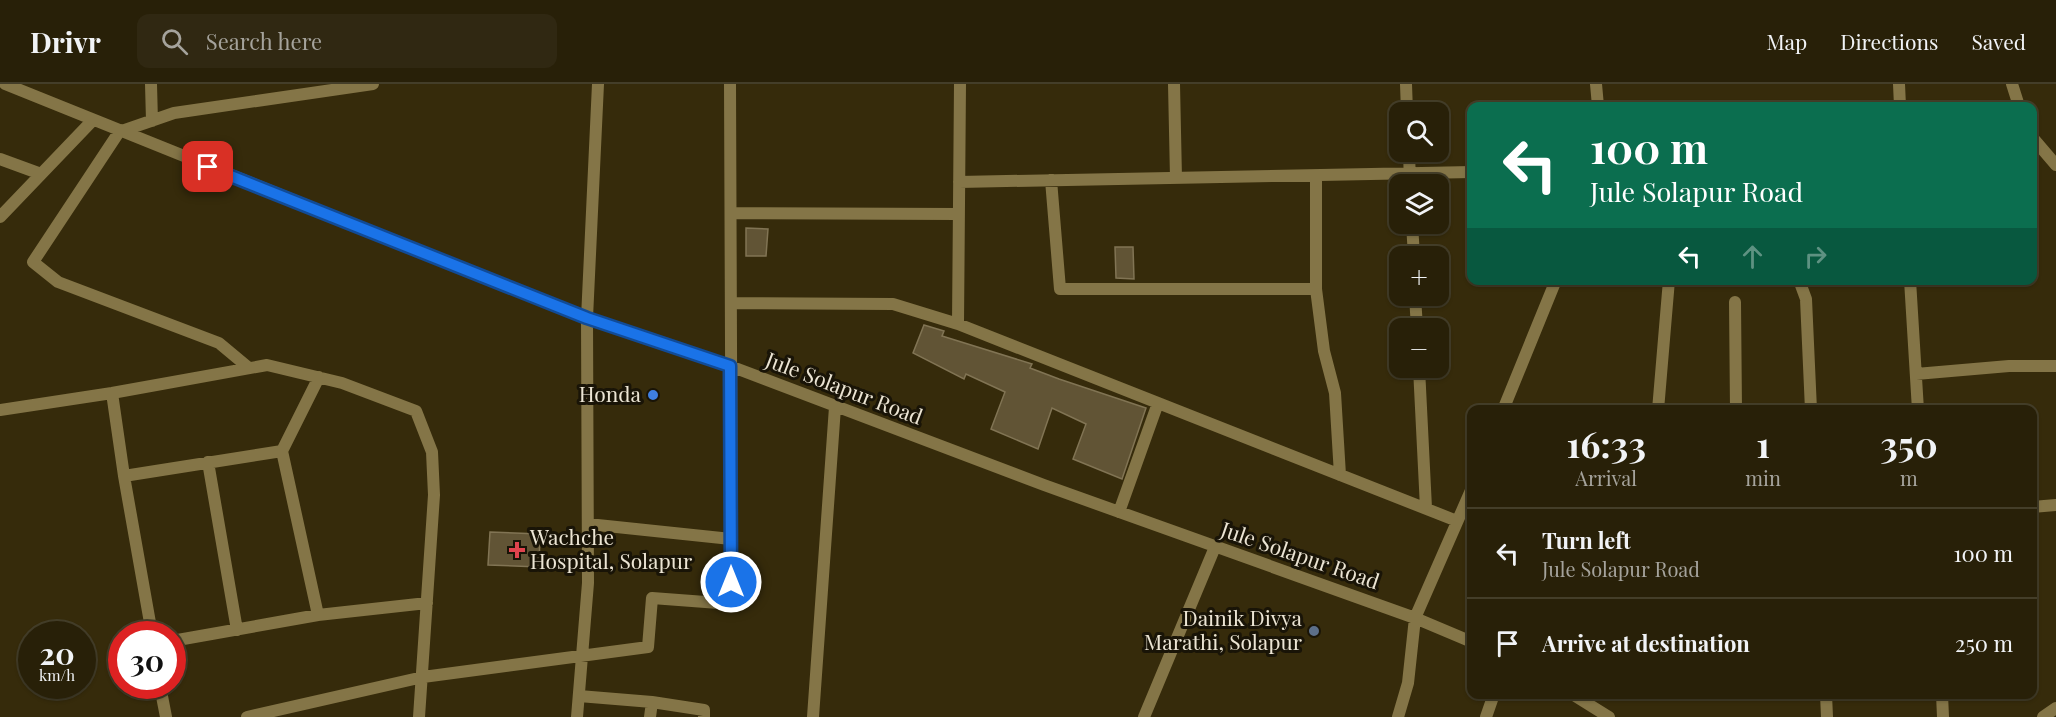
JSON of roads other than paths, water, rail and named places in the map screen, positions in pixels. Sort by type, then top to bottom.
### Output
[{"type":"street","name":"Jule Solapur Road","points":[[5,84],[119,132],[587,318],[730,366],[1119,512],[1415,618],[1467,640]]},
{"type":"street","points":[[151,84],[152,121]]},
{"type":"street","points":[[249,368],[219,343],[58,282],[33,262],[119,132],[174,113],[373,84]]},
{"type":"street","points":[[577,717],[588,583],[587,318],[598,84]]},
{"type":"street","points":[[247,717],[273,715],[423,677],[648,647],[652,598],[732,604],[730,84]]},
{"type":"street","points":[[958,324],[960,84]]},
{"type":"street","points":[[1174,84],[1176,178]]},
{"type":"street","points":[[1406,84],[1407,102]]},
{"type":"street","points":[[1596,84],[1598,102]]},
{"type":"street","points":[[1899,84],[1900,102]]},
{"type":"street","points":[[2012,84],[2018,102]]},
{"type":"street","points":[[0,217],[92,121]]},
{"type":"street","points":[[2037,143],[2056,165]]},
{"type":"street","points":[[0,159],[41,174]]},
{"type":"street","points":[[1449,175],[1467,173]]},
{"type":"street","points":[[959,182],[1316,176],[1389,178]]},
{"type":"street","points":[[1316,176],[1316,289],[1324,351],[1335,393],[1340,475]]},
{"type":"street","points":[[1051,180],[1060,289],[1316,289]]},
{"type":"street","points":[[732,213],[958,214]]},
{"type":"street","points":[[1505,405],[1554,285]]},
{"type":"street","points":[[1658,405],[1669,285]]},
{"type":"street","points":[[1801,285],[1806,299],[1811,405]]},
{"type":"street","points":[[1910,285],[1918,405]]},
{"type":"street","points":[[1735,302],[1736,405]]},
{"type":"street","points":[[731,303],[892,304],[958,324],[1457,521]]},
{"type":"street","points":[[0,410],[112,393],[267,365],[342,383],[416,411],[432,452],[434,495],[419,717]]},
{"type":"street","points":[[1916,374],[2009,366],[2056,366]]},
{"type":"street","points":[[318,615],[282,451],[319,377]]},
{"type":"street","points":[[1419,378],[1425,508]]},
{"type":"street","points":[[112,393],[150,621]]},
{"type":"street","points":[[1119,512],[1158,403]]},
{"type":"street","points":[[813,717],[835,406]]},
{"type":"street","points":[[124,476],[282,451]]},
{"type":"street","points":[[208,462],[237,630]]},
{"type":"street","points":[[1398,717],[1408,683],[1415,618],[1467,499]]},
{"type":"street","points":[[2037,507],[2056,505]]},
{"type":"street","points":[[588,524],[731,539]]},
{"type":"street","points":[[1144,717],[1215,547]]},
{"type":"street","points":[[186,639],[318,615],[427,603]]},
{"type":"street","points":[[579,696],[652,702],[704,711],[704,717]]},
{"type":"street","points":[[163,699],[166,717]]},
{"type":"street","points":[[1486,717],[1492,699]]},
{"type":"street","points":[[1580,699],[1609,717]]},
{"type":"street","points":[[1826,699],[1827,717]]},
{"type":"street","points":[[1942,699],[1943,717]]},
{"type":"street","points":[[650,717],[652,702]]},
{"type":"street","points":[[2043,717],[2056,708]]},
{"type":"place","name":"Honda","points":[[653,395]]},
{"type":"place","name":"Wachche Hospital, Solapur","points":[[517,550]]},
{"type":"place","name":"Dainik Divya Marathi, Solapur","points":[[1314,631]]}]
